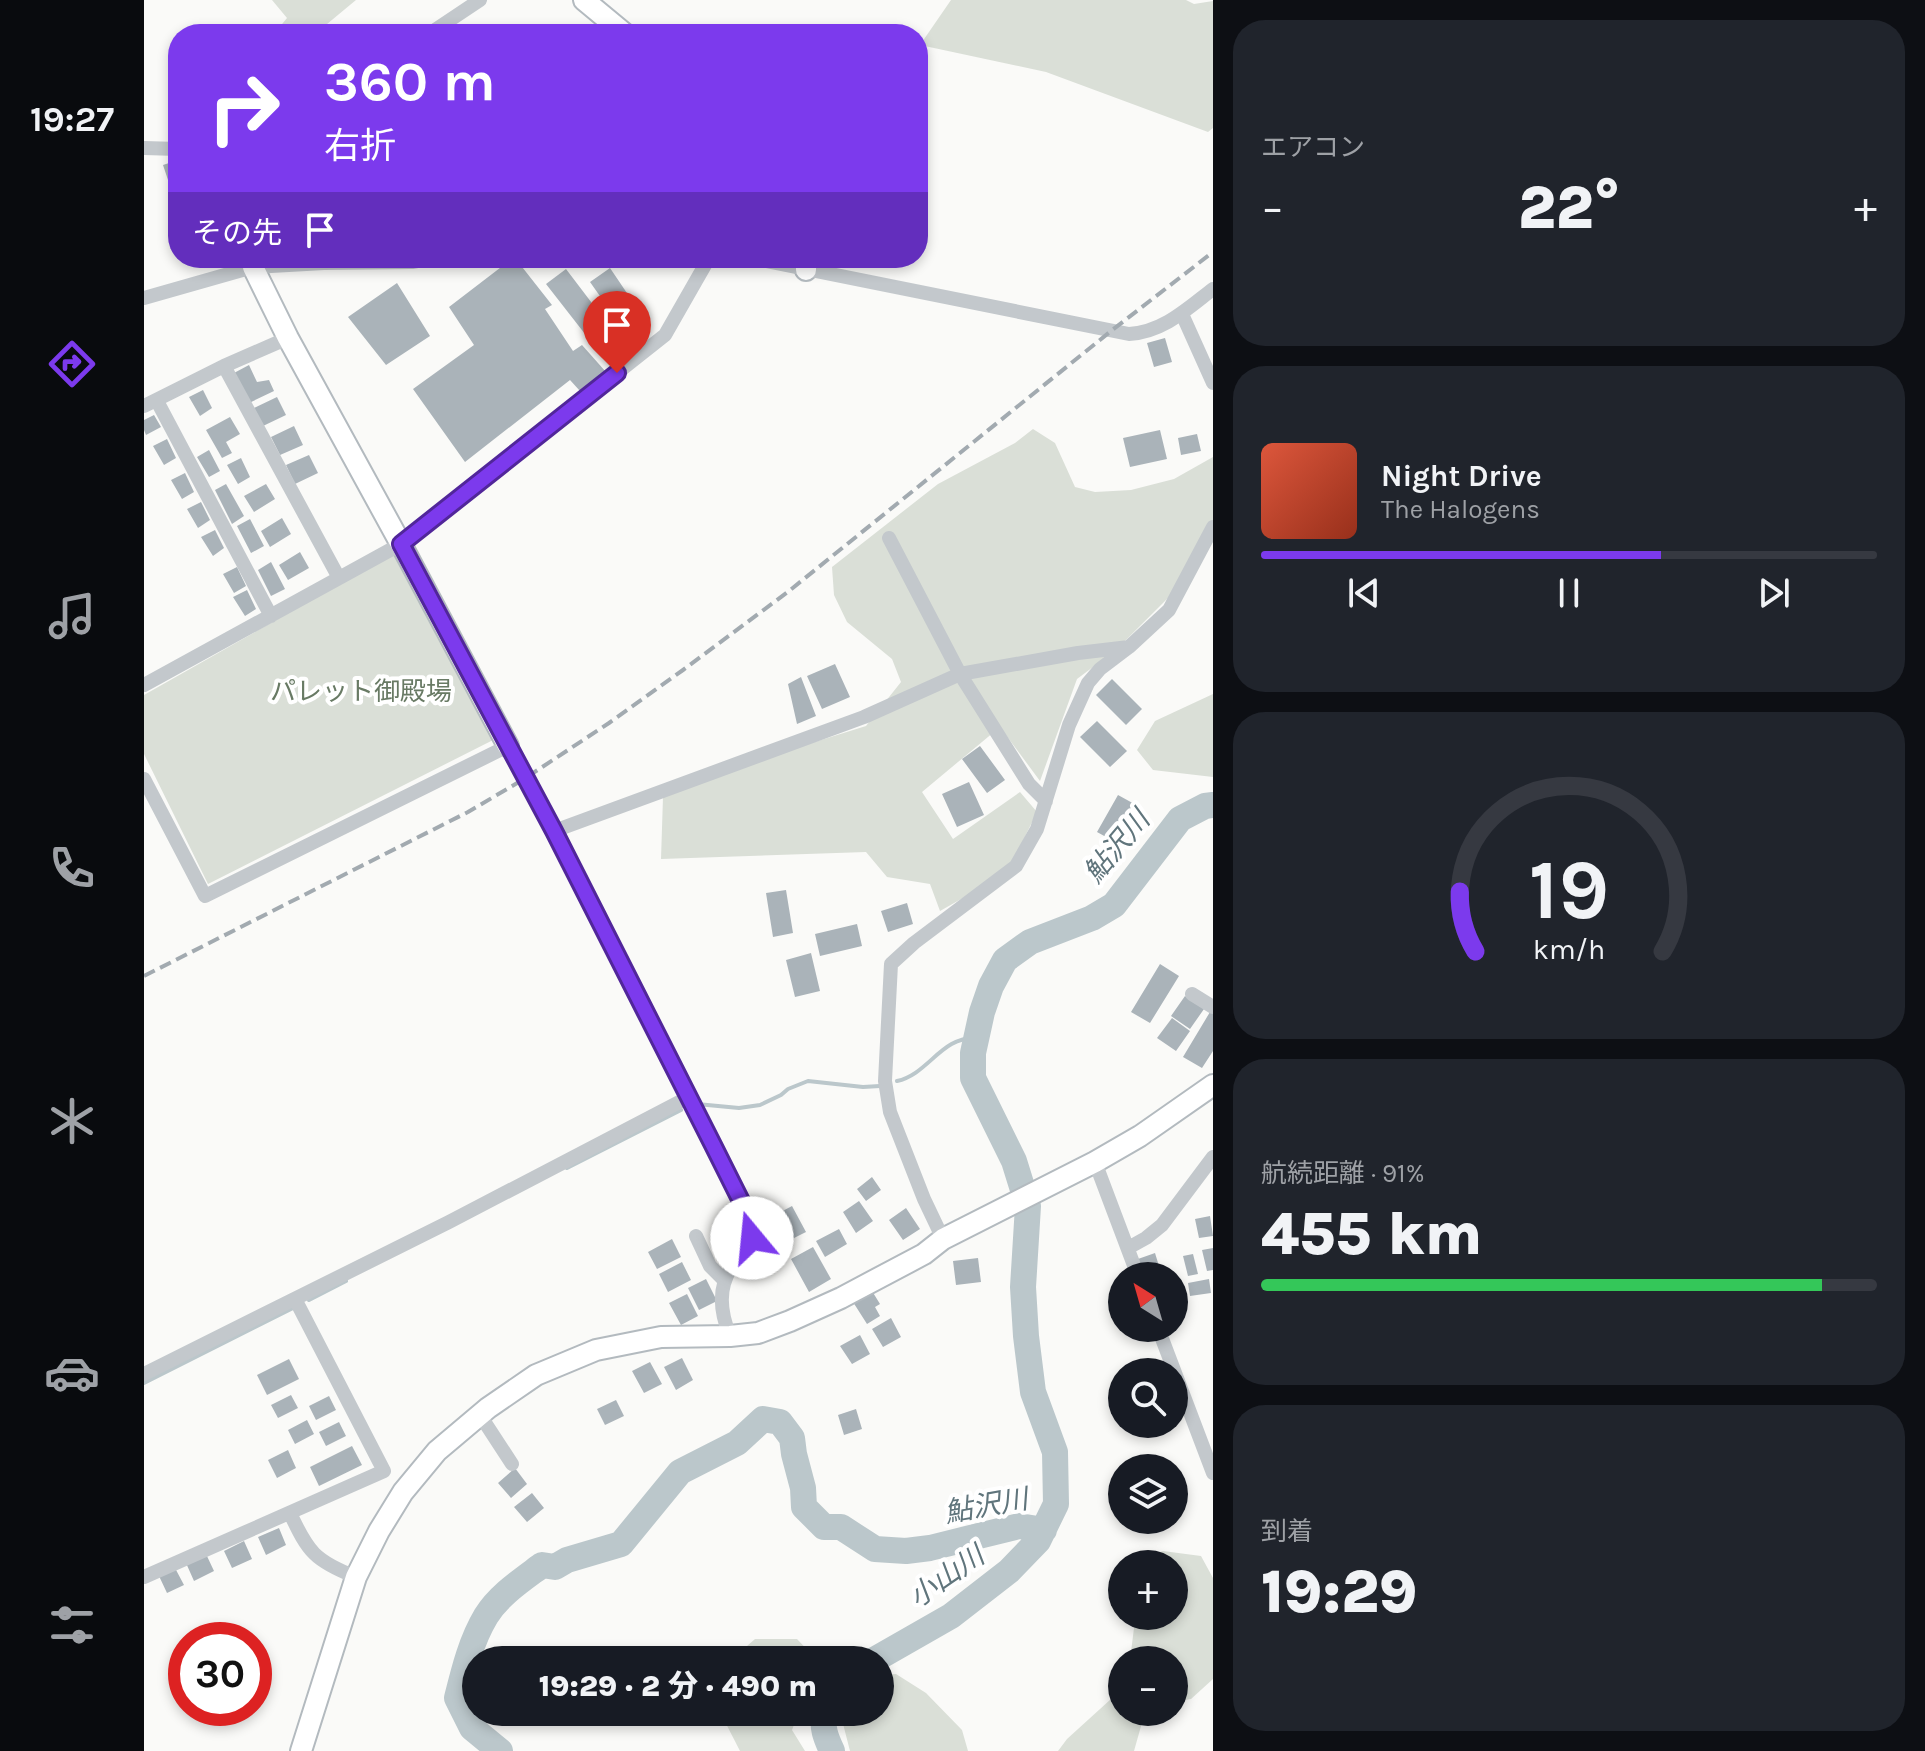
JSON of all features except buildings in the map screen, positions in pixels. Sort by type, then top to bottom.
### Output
[{"type":"street","points":[[444,24],[480,0]]},
{"type":"street","points":[[584,0],[613,24]]},
{"type":"street","points":[[144,148],[168,149]]},
{"type":"street","points":[[144,298],[236,268]]},
{"type":"street","points":[[253,268],[288,338],[554,831],[749,1217],[752,1238],[731,1265],[721,1291],[730,1336]]},
{"type":"street","points":[[144,685],[401,544],[665,335],[703,268]]},
{"type":"street","points":[[824,268],[1129,334],[1145,333],[1162,326],[1213,289]]},
{"type":"street","points":[[1182,314],[1213,383]]},
{"type":"street","points":[[271,616],[150,404],[288,338]]},
{"type":"street","points":[[224,366],[339,578]]},
{"type":"street","points":[[943,1239],[890,1112],[885,1081],[891,964],[1016,866],[1037,829],[1069,725],[1088,683],[1169,610],[1213,527]]},
{"type":"street","points":[[889,538],[960,674],[1029,784],[1046,801]]},
{"type":"street","points":[[554,831],[864,717],[960,674],[1129,647]]},
{"type":"street","points":[[144,779],[205,896],[508,746]]},
{"type":"street","points":[[1192,994],[1213,1007]]},
{"type":"street","points":[[301,1751],[356,1577],[379,1531],[403,1492],[437,1451],[480,1415],[536,1375],[596,1350],[661,1337],[758,1333],[828,1304],[924,1254],[943,1239],[1095,1162],[1140,1136],[1213,1085]]},
{"type":"street","points":[[144,1374],[449,1222],[689,1097]]},
{"type":"street","points":[[1128,1248],[1162,1225],[1213,1157]]},
{"type":"street","points":[[1095,1162],[1133,1262]]},
{"type":"street","points":[[696,1236],[710,1266],[725,1281]]},
{"type":"street","points":[[144,1577],[384,1471],[295,1299]]},
{"type":"street","points":[[1163,1342],[1213,1473]]},
{"type":"street","points":[[480,1415],[512,1464]]},
{"type":"street","points":[[290,1513],[313,1554],[331,1568],[356,1577]]},
{"type":"green space","points":[[272,0],[356,0],[327,24],[282,24],[287,18]]},
{"type":"green space","points":[[951,0],[1186,0],[1194,4],[1213,1],[1213,128],[1208,132],[1046,72],[928,47],[928,33]]},
{"type":"green space","points":[[1033,429],[1055,443],[1075,487],[1095,492],[1131,490],[1174,479],[1213,457],[1213,535],[1172,594],[1117,649],[1077,679],[1040,781],[1000,727],[922,792],[953,839],[1020,792],[1037,812],[1007,873],[940,911],[930,884],[887,877],[866,852],[661,859],[663,797],[866,726],[901,682],[892,659],[847,622],[834,595],[832,567],[938,484],[1015,443]]},
{"type":"green space","name":"パレット御殿場","points":[[403,548],[505,734],[208,884],[144,754],[144,695]]},
{"type":"green space","points":[[1213,694],[1213,777],[1153,770],[1137,750],[1155,721]]},
{"type":"green space","points":[[1188,1554],[1201,1556],[1213,1578],[1213,1679],[1188,1700],[1188,1646],[1132,1646],[1134,1630],[1188,1630]]},
{"type":"green space","points":[[755,1639],[797,1639],[804,1646],[747,1646]]},
{"type":"green space","points":[[894,1674],[926,1693],[962,1730],[968,1751],[850,1751],[844,1726],[894,1726]]},
{"type":"green space","points":[[1108,1702],[1108,1726],[1141,1726],[1134,1751],[1058,1751]]},
{"type":"green space","points":[[727,1726],[794,1726],[792,1730],[805,1751],[740,1751]]},
{"type":"waterway","name":"鮎沢川","points":[[894,1649],[951,1616],[1009,1571],[1038,1541],[1056,1504],[1055,1452],[1033,1392],[1026,1336],[1023,1287],[1028,1206],[1014,1161],[973,1078],[973,1053],[991,986],[1005,960],[1030,942],[1092,918],[1114,905],[1180,819],[1213,805]]},
{"type":"waterway","points":[[897,1081],[918,1071],[954,1043],[977,1038]]},
{"type":"waterway","points":[[697,1104],[739,1108],[760,1105],[808,1081],[880,1086]]},
{"type":"waterway","points":[[567,1168],[681,1110]]},
{"type":"waterway","points":[[309,1300],[346,1281]]},
{"type":"waterway","points":[[144,1383],[293,1308]]},
{"type":"waterway","name":"鮎沢川","points":[[500,1751],[472,1728],[457,1698],[472,1646],[491,1608],[542,1565],[555,1567],[567,1560],[621,1544],[680,1472],[737,1443],[763,1419],[780,1422],[792,1438],[804,1507],[824,1527],[841,1527],[875,1549],[906,1551],[930,1548],[1019,1526],[1044,1530]]},
{"type":"waterway","name":"小山川","points":[[824,1726],[832,1751]]},
{"type":"railway","points":[[144,976],[468,812],[609,723],[789,591],[1213,252]]},
{"type":"route","points":[[617,373],[401,544],[554,831],[713,1145],[749,1217],[752,1238]]}]
